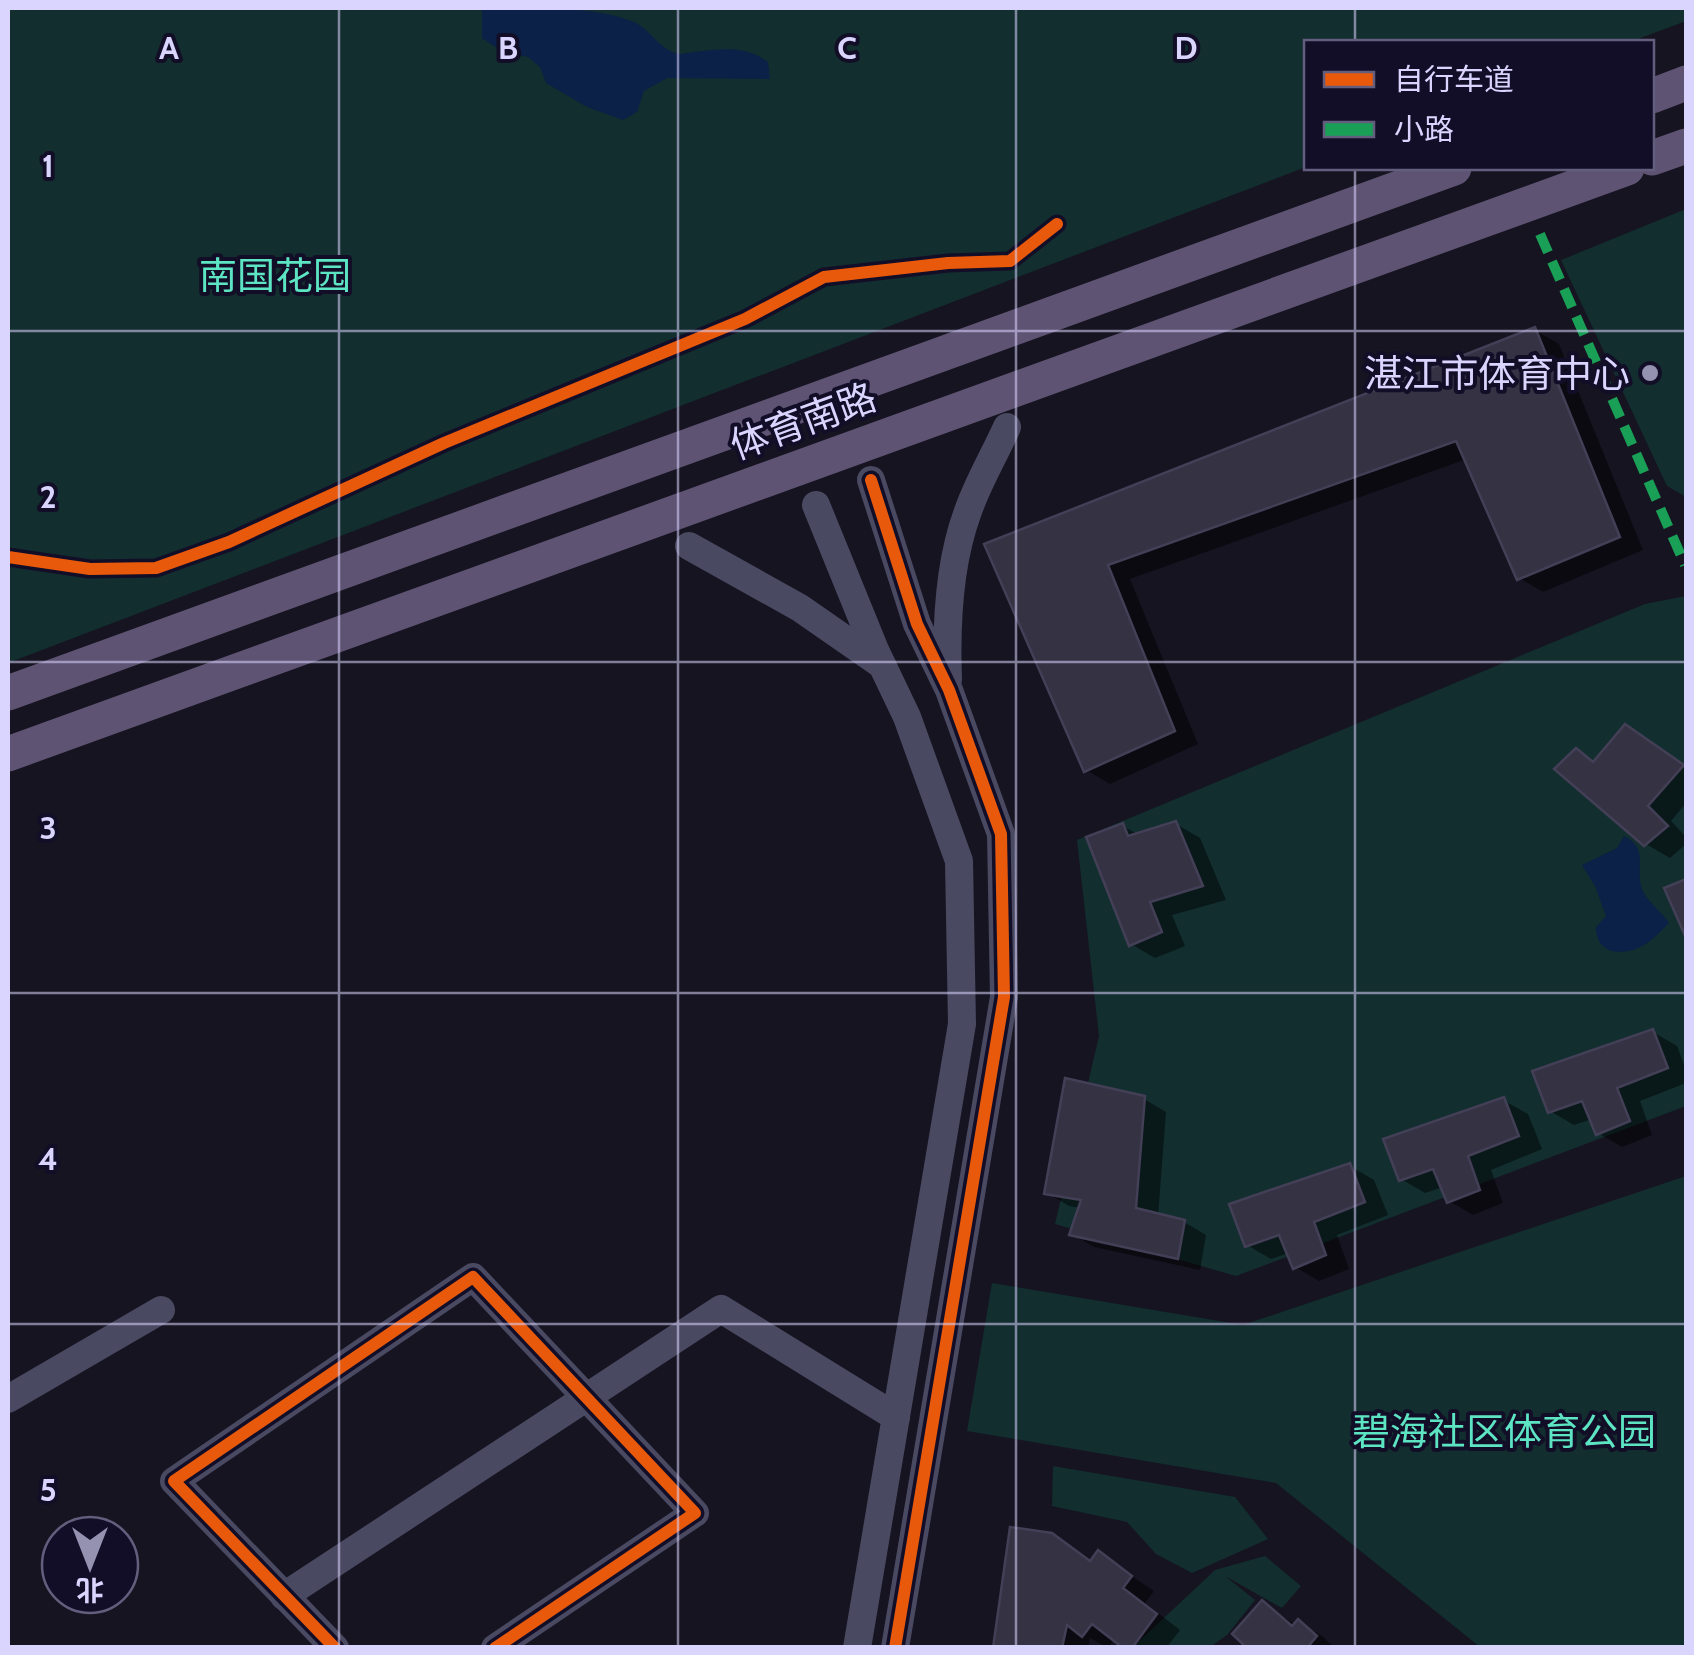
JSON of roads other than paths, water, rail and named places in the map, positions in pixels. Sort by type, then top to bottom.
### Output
[{"type":"main road","points":[[1654,95],[1686,83]]},
{"type":"main road","points":[[1654,157],[1686,146]]},
{"type":"main road","name":"体育南路","points":[[8,693],[1448,170]]},
{"type":"main road","name":"体育南路","points":[[8,754],[1620,170]]},
{"type":"street","points":[[949,690],[947,640],[954,568],[966,515],[1007,427]]},
{"type":"street","points":[[871,480],[917,624],[949,690],[1001,834],[1004,997],[895,1648]]},
{"type":"street","points":[[816,505],[906,717],[959,861],[962,934],[962,1024],[857,1648]]},
{"type":"street","points":[[689,546],[800,608],[882,664]]},
{"type":"street","points":[[335,1648],[174,1481],[472,1277],[695,1514],[496,1648]]},
{"type":"street","points":[[284,1596],[721,1309],[896,1417]]},
{"type":"street","points":[[8,1399],[162,1310]]},
{"type":"water","points":[[482,8],[560,8],[620,17],[636,23],[662,45],[680,54],[724,49],[750,53],[768,62],[770,79],[667,78],[644,91],[637,112],[623,120],[587,107],[546,83],[540,67],[528,57],[503,52],[482,38]]},
{"type":"water","points":[[1624,836],[1637,848],[1644,893],[1669,923],[1644,945],[1620,952],[1606,948],[1597,936],[1596,927],[1606,916],[1582,865],[1617,848]]},
{"type":"place","name":"湛江市体育中心","points":[[1650,373]]},
{"type":"park label","name":"南国花园","points":[[275,275]]},
{"type":"park label","name":"碧海社区体育公园","points":[[1504,1431]]}]
